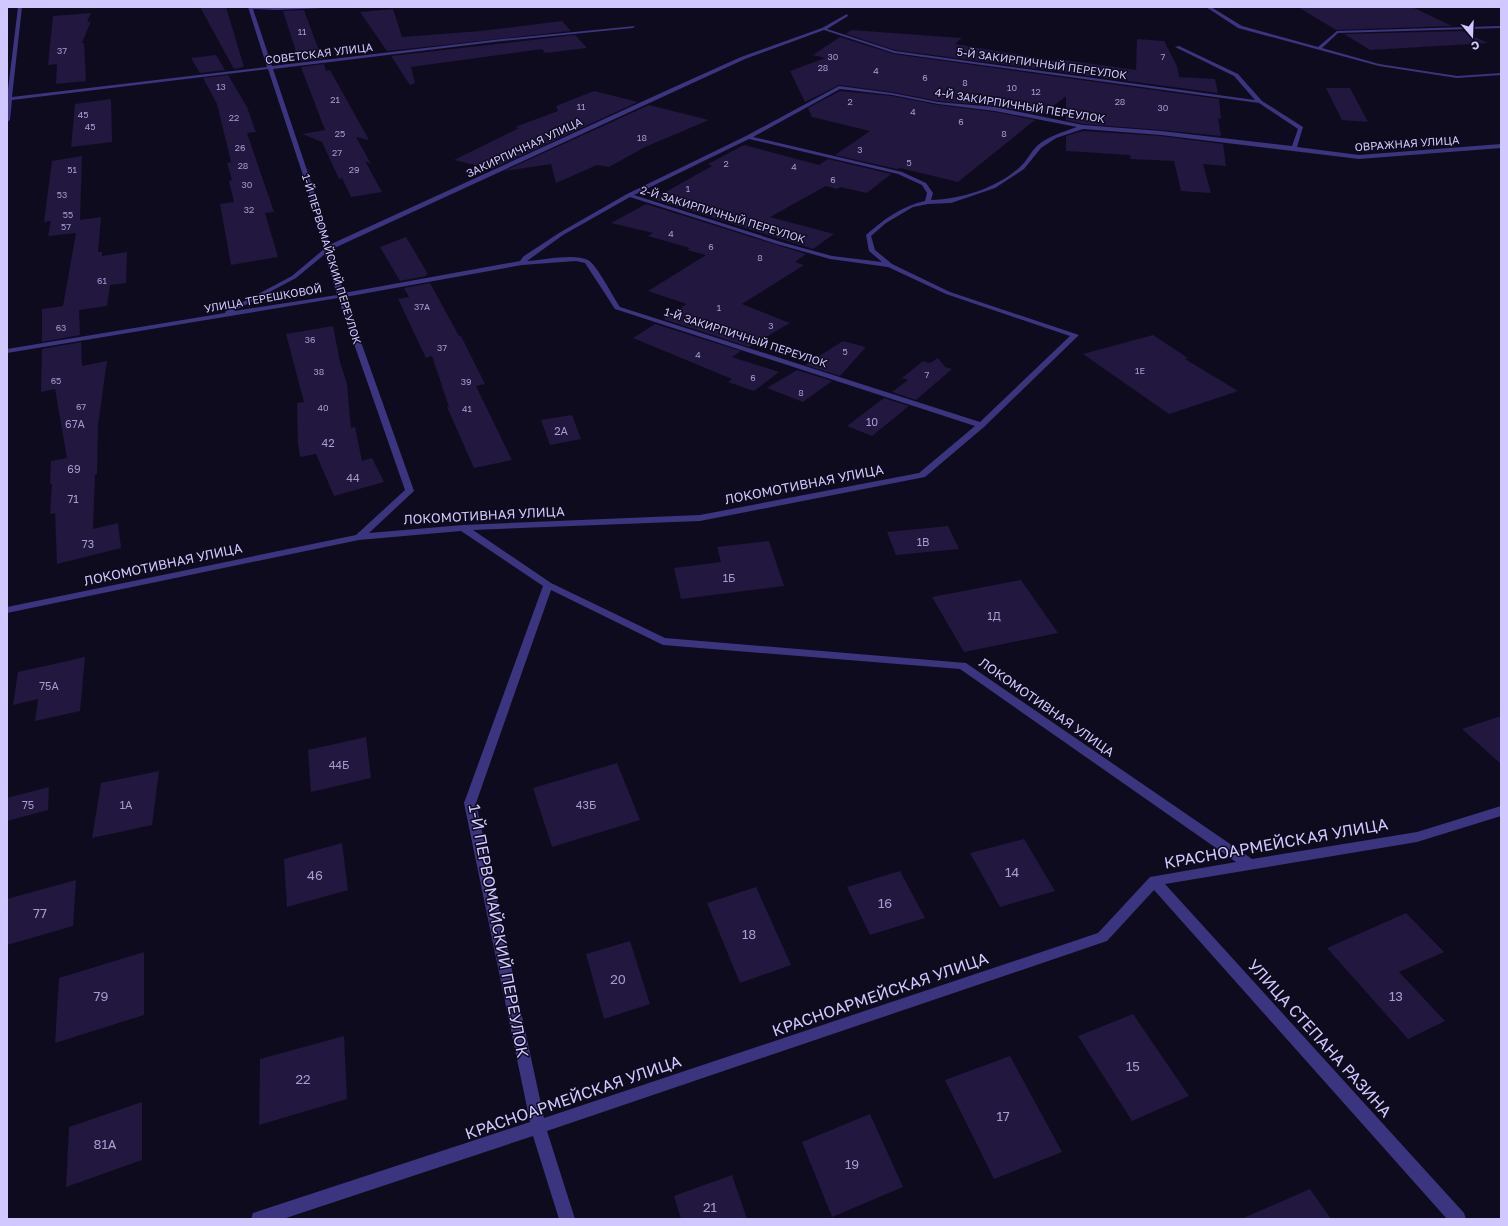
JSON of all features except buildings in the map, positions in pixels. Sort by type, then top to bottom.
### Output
[{"type":"street","points":[[7,120],[20,7]]},
{"type":"street","points":[[250,7],[276,10],[344,7]]},
{"type":"street","name":"1-Й ПЕРВОМАЙСКИЙ ПЕРЕУЛОК","points":[[250,7],[321,221],[327,249],[341,296],[410,491],[359,537]]},
{"type":"street","points":[[1208,7],[1240,27],[1379,65],[1457,77],[1501,74]]},
{"type":"street","name":"ЗАКИРПИЧНАЯ УЛИЦА","points":[[219,316],[294,277],[327,249],[742,58],[824,29],[847,14]]},
{"type":"street","name":"СОВЕТСКАЯ УЛИЦА","points":[[9,99],[502,40],[633,27]]},
{"type":"street","points":[[1320,49],[1337,32],[1501,27]]},
{"type":"street","name":"5-Й ЗАКИРПИЧНЫЙ ПЕРЕУЛОК","points":[[824,29],[894,52],[1260,102]]},
{"type":"street","points":[[1177,47],[1236,75],[1260,102],[1301,128],[1294,148]]},
{"type":"street","name":"4-Й ЗАКИРПИЧНЫЙ ПЕРЕУЛОК","points":[[748,137],[839,87],[892,94],[938,103],[995,109],[1083,127],[1161,133],[1294,148]]},
{"type":"street","name":"ЛОКОМОТИВНАЯ УЛИЦА","points":[[7,610],[359,537],[463,528],[700,518],[922,475],[982,425],[1075,334],[948,293],[890,264],[872,251],[868,236],[884,222],[910,206],[928,202],[951,200],[968,196],[993,187],[1022,168],[1038,147],[1054,137],[1083,127]]},
{"type":"street","points":[[629,195],[748,137],[900,173],[924,184],[930,193],[928,202]]},
{"type":"street","name":"ОВРАЖНАЯ УЛИЦА","points":[[1294,148],[1359,157],[1501,146]]},
{"type":"street","name":"2-Й ЗАКИРПИЧНЫЙ ПЕРЕУЛОК","points":[[522,263],[526,257],[561,234],[629,195],[779,243],[832,258],[890,264]]},
{"type":"street","name":"1-Й ЗАКИРПИЧНЫЙ ПЕРЕУЛОК","points":[[522,263],[576,259],[587,262],[597,275],[617,308],[982,425]]},
{"type":"street","name":"УЛИЦА ТЕРЕШКОВОЙ","points":[[7,351],[341,296],[522,263]]},
{"type":"street","points":[[463,528],[548,585]]},
{"type":"street","name":"1-Й ПЕРВОМАЙСКИЙ ПЕРЕУЛОК","points":[[548,585],[470,803],[538,1127],[567,1219]]},
{"type":"street","name":"ЛОКОМОТИВНАЯ УЛИЦА","points":[[548,585],[663,641],[962,666],[1250,865]]},
{"type":"street","name":"КРАСНОАРМЕЙСКАЯ УЛИЦА","points":[[259,1219],[538,1127],[1102,937],[1154,881],[1417,837],[1501,811]]},
{"type":"street","name":"УЛИЦА СТЕПАНА РАЗИНА","points":[[1154,881],[1458,1219]]}]
